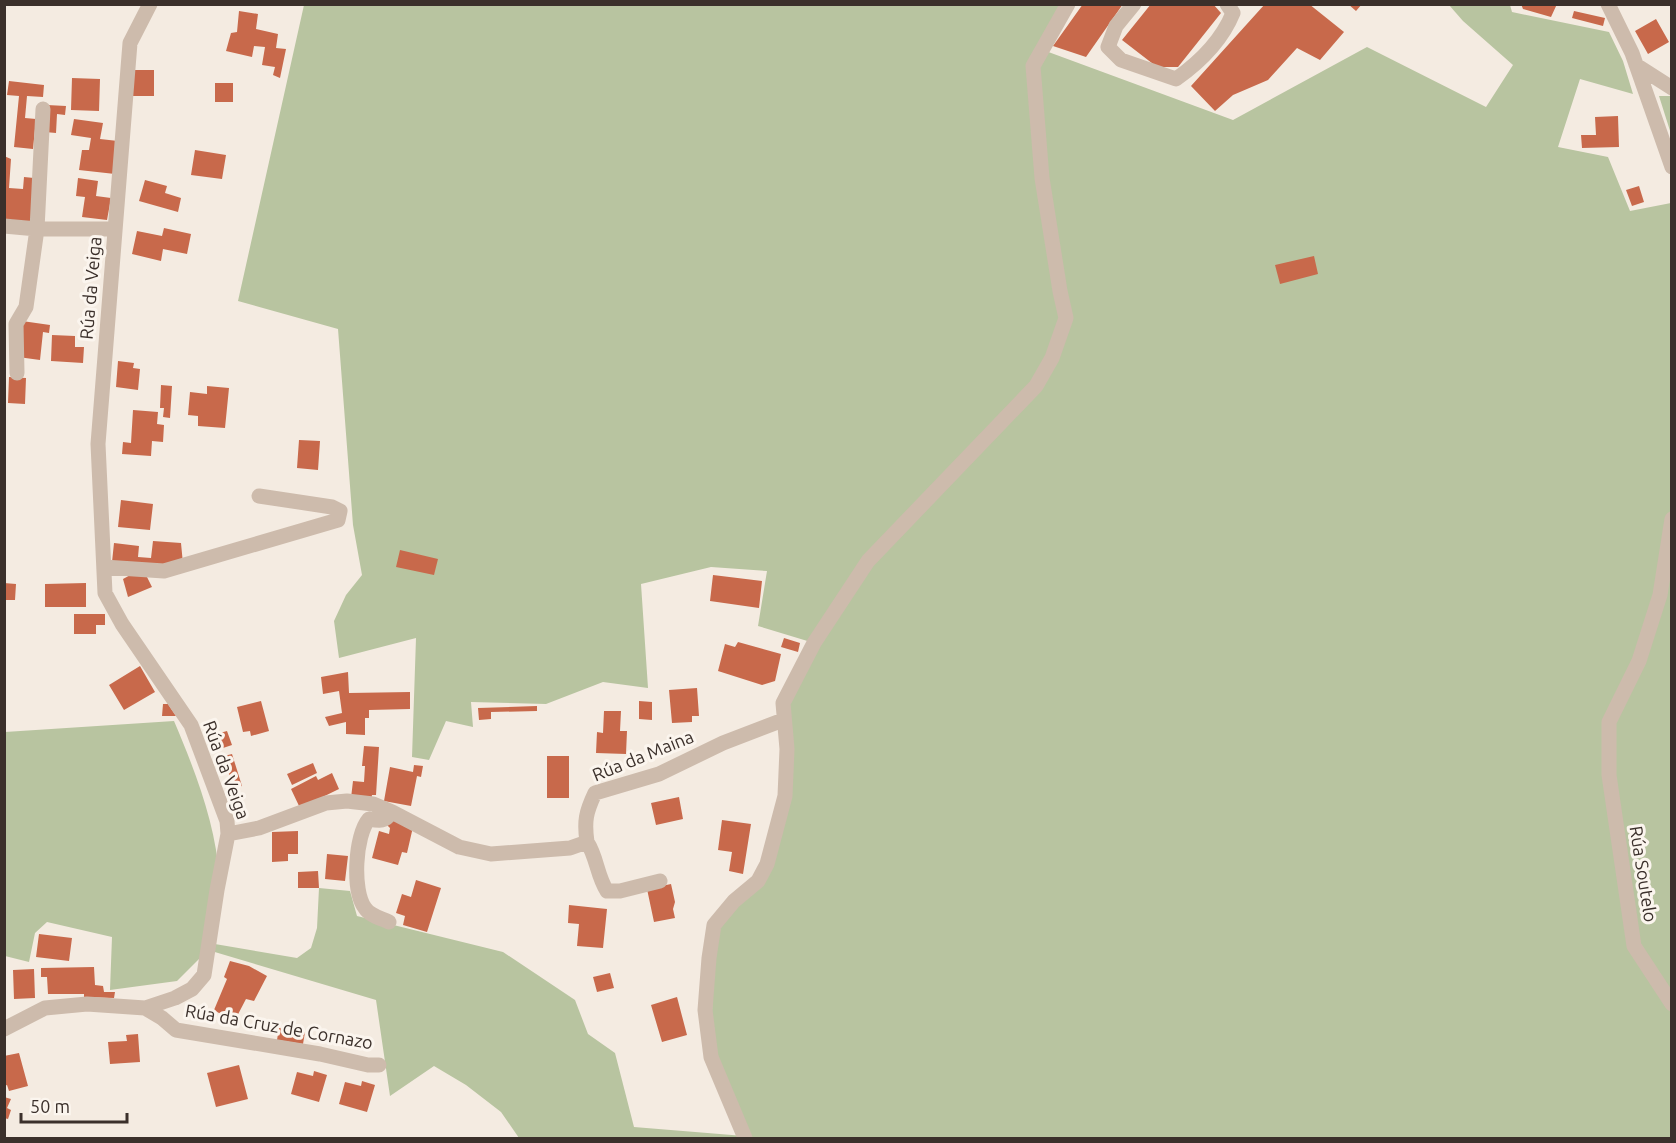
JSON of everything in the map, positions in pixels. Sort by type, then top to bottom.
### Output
[{"type":"street","name":"Rúa da Veiga","points":[[146,1008],[175,998],[192,989],[204,975],[228,834],[227,821],[191,725],[105,593],[98,444],[130,43],[150,4]]},
{"type":"street","points":[[745,1138],[711,1057],[705,1010],[714,925],[734,901],[758,881],[767,864],[785,796],[787,749],[783,703],[814,643],[868,561],[1036,386],[1052,358],[1066,318],[1042,178],[1033,66],[1068,4]]},
{"type":"street","points":[[1134,4],[1116,26],[1108,47],[1121,60],[1176,79],[1196,65],[1228,27],[1233,13],[1227,4]]},
{"type":"street","points":[[1608,4],[1636,65],[1671,167]]},
{"type":"street","points":[[1636,65],[1671,88]]},
{"type":"street","points":[[17,373],[16,324],[26,307],[37,229],[43,110]]},
{"type":"street","name":"Rúa da Veiga","points":[[4,226],[37,229],[115,228]]},
{"type":"street","points":[[104,567],[164,571],[338,520],[340,511],[332,507],[260,496]]},
{"type":"street","name":"Rúa Soutelo","points":[[1671,519],[1660,595],[1639,661],[1609,722],[1609,775],[1635,946],[1666,990],[1671,1005]]},
{"type":"street","name":"Rúa da Maina","points":[[660,881],[620,891],[607,891],[600,876],[594,852],[587,842],[584,823],[595,794],[659,774],[723,743],[783,720]]},
{"type":"street","points":[[228,834],[259,828],[326,804],[347,801],[364,803],[392,812],[459,847],[491,854],[570,848],[587,842]]},
{"type":"street","points":[[389,922],[364,908],[357,885],[357,873],[363,825],[369,819],[381,821],[387,819],[392,812]]},
{"type":"street","points":[[4,1029],[45,1008],[87,1004],[146,1008]]},
{"type":"street","name":"Rúa da Cruz de Cornazo","points":[[146,1008],[176,1030],[320,1054],[368,1065],[379,1065]]},
{"type":"green space","points":[[304,5],[1068,5],[1043,50],[1233,120],[1367,47],[1486,107],[1513,65],[1463,21],[1449,5],[1510,5],[1512,12],[1609,32],[1623,61],[1633,94],[1580,79],[1558,147],[1608,157],[1630,211],[1671,203],[1671,1138],[519,1138],[501,1112],[466,1085],[434,1066],[390,1096],[376,1000],[208,950],[177,981],[110,990],[112,937],[47,922],[35,933],[29,962],[5,956],[5,732],[174,721],[203,798],[214,839],[219,886],[209,943],[297,958],[311,948],[317,928],[319,888],[350,891],[357,916],[503,952],[575,1000],[588,1034],[615,1053],[634,1127],[744,1136],[711,1057],[714,925],[758,881],[785,796],[783,703],[814,643],[758,626],[767,571],[711,567],[641,584],[648,688],[603,682],[546,704],[471,702],[473,727],[446,721],[429,760],[412,757],[416,638],[339,658],[334,621],[346,595],[362,575],[353,525],[338,329],[238,301]]},
{"type":"green space","points":[[1659,96],[1671,96],[1671,134]]},
{"type":"building","points":[[1083,4],[1123,4],[1086,57],[1053,46]]},
{"type":"building","points":[[1151,4],[1213,4],[1221,13],[1178,67],[1157,67],[1122,40]]},
{"type":"building","points":[[1265,4],[1309,4],[1344,32],[1320,60],[1297,48],[1268,80],[1233,95],[1215,111],[1191,86]]},
{"type":"building","points":[[1348,4],[1362,4],[1356,11]]},
{"type":"building","points":[[1521,4],[1557,4],[1551,17],[1523,9]]},
{"type":"building","points":[[239,11],[258,14],[256,29],[278,34],[276,48],[286,49],[280,78],[273,75],[275,67],[262,65],[265,47],[254,46],[252,57],[226,51],[231,33],[237,32]]},
{"type":"building","points":[[1574,11],[1605,18],[1603,26],[1572,18]]},
{"type":"building","points":[[1656,19],[1669,42],[1648,54],[1635,31]]},
{"type":"building","points":[[130,70],[154,70],[154,96],[130,96]]},
{"type":"building","points":[[72,78],[100,79],[99,111],[71,110]]},
{"type":"building","points":[[9,81],[44,85],[43,97],[27,96],[25,118],[36,119],[33,149],[14,147],[19,96],[7,95]]},
{"type":"building","points":[[215,83],[233,83],[233,102],[215,102]]},
{"type":"building","points":[[47,105],[66,106],[65,115],[57,114],[56,133],[45,132]]},
{"type":"building","points":[[1618,116],[1619,147],[1582,148],[1581,135],[1596,135],[1595,117]]},
{"type":"building","points":[[74,119],[103,123],[100,139],[118,141],[115,174],[79,170],[82,150],[89,150],[91,138],[71,135]]},
{"type":"building","points":[[195,150],[226,155],[222,179],[191,175]]},
{"type":"building","points":[[4,156],[11,159],[9,188],[23,189],[24,177],[34,178],[31,223],[5,221]]},
{"type":"building","points":[[78,178],[98,181],[96,196],[111,198],[107,220],[82,217],[85,197],[76,196]]},
{"type":"building","points":[[145,180],[167,186],[165,193],[181,198],[178,212],[139,201]]},
{"type":"building","points":[[1639,186],[1644,202],[1632,206],[1626,190]]},
{"type":"building","points":[[164,228],[191,234],[187,254],[163,249],[161,261],[132,254],[137,231],[162,236]]},
{"type":"building","points":[[1314,256],[1318,274],[1280,284],[1275,265]]},
{"type":"building","points":[[22,321],[50,325],[49,333],[43,332],[40,360],[18,357]]},
{"type":"building","points":[[52,335],[75,336],[75,347],[84,347],[83,363],[51,361]]},
{"type":"building","points":[[118,361],[134,363],[133,368],[140,369],[138,390],[116,387]]},
{"type":"building","points":[[9,377],[26,378],[25,404],[8,403]]},
{"type":"building","points":[[161,385],[172,386],[170,418],[163,417],[164,408],[160,408]]},
{"type":"building","points":[[207,386],[229,388],[225,428],[198,426],[198,416],[188,415],[190,392],[207,394]]},
{"type":"building","points":[[133,410],[158,412],[157,424],[164,425],[163,442],[152,441],[151,456],[122,454],[123,442],[131,443]]},
{"type":"building","points":[[299,440],[320,441],[318,470],[297,468]]},
{"type":"building","points":[[121,500],[153,504],[150,530],[118,527]]},
{"type":"building","points":[[153,541],[181,543],[183,564],[162,567],[112,562],[114,543],[139,546],[138,557],[151,558]]},
{"type":"building","points":[[400,550],[438,559],[434,575],[396,567]]},
{"type":"building","points":[[134,573],[145,573],[152,587],[128,597],[123,579]]},
{"type":"building","points":[[713,575],[762,581],[759,608],[710,601]]},
{"type":"building","points":[[4,583],[16,584],[15,600],[4,600]]},
{"type":"building","points":[[86,583],[86,607],[45,607],[45,584]]},
{"type":"building","points":[[74,614],[105,614],[105,625],[96,625],[96,634],[74,634]]},
{"type":"building","points":[[784,638],[800,643],[798,652],[781,647]]},
{"type":"building","points":[[738,642],[781,654],[775,681],[762,685],[718,671],[725,644],[735,647]]},
{"type":"building","points":[[140,666],[155,692],[124,710],[109,685]]},
{"type":"building","points":[[348,672],[349,693],[410,692],[410,709],[369,710],[369,718],[365,718],[365,735],[346,734],[346,722],[329,726],[325,717],[342,713],[339,691],[323,694],[321,677]]},
{"type":"building","points":[[697,688],[699,716],[692,716],[692,722],[672,723],[669,690]]},
{"type":"building","points":[[261,701],[269,731],[251,736],[250,731],[243,732],[237,707]]},
{"type":"building","points":[[639,701],[652,702],[652,720],[639,719]]},
{"type":"building","points":[[163,704],[168,704],[176,716],[162,716]]},
{"type":"building","points":[[537,706],[537,711],[491,712],[491,719],[479,720],[478,708]]},
{"type":"building","points":[[604,711],[621,711],[620,731],[627,731],[626,754],[596,753],[597,732],[603,733]]},
{"type":"building","points":[[227,731],[232,745],[214,751],[209,736]]},
{"type":"building","points":[[364,746],[379,747],[376,795],[372,795],[371,800],[351,798],[353,781],[364,782],[365,766],[362,766]]},
{"type":"building","points":[[232,754],[242,786],[233,788],[224,756]]},
{"type":"building","points":[[547,756],[569,756],[569,798],[547,798]]},
{"type":"building","points":[[313,763],[317,773],[292,785],[287,774]]},
{"type":"building","points":[[414,765],[423,766],[421,777],[417,776],[411,806],[384,801],[390,767],[413,772]]},
{"type":"building","points":[[332,773],[339,789],[300,808],[291,789],[316,776],[318,780]]},
{"type":"building","points":[[679,797],[683,819],[656,825],[651,803]]},
{"type":"building","points":[[393,818],[413,827],[407,853],[402,852],[398,865],[372,858],[379,831],[389,834],[390,828],[387,825]]},
{"type":"building","points":[[722,820],[751,824],[743,874],[729,871],[732,852],[718,850]]},
{"type":"building","points":[[298,831],[298,854],[288,854],[288,861],[272,862],[272,832]]},
{"type":"building","points":[[327,854],[348,856],[345,881],[325,879]]},
{"type":"building","points":[[318,871],[319,888],[298,888],[298,872]]},
{"type":"building","points":[[416,880],[441,888],[427,932],[403,925],[405,916],[396,913],[402,894],[411,897]]},
{"type":"building","points":[[671,884],[675,902],[673,909],[675,918],[654,922],[647,889]]},
{"type":"building","points":[[569,905],[607,909],[603,948],[577,946],[579,924],[568,923]]},
{"type":"building","points":[[39,934],[72,938],[69,961],[36,957]]},
{"type":"building","points":[[230,961],[249,966],[267,976],[254,1001],[246,999],[234,1022],[214,1010],[227,979],[224,977]]},
{"type":"building","points":[[94,967],[95,985],[103,986],[104,992],[115,992],[114,998],[84,997],[84,994],[48,994],[47,977],[41,977],[41,968]]},
{"type":"building","points":[[34,969],[35,998],[14,999],[13,970]]},
{"type":"building","points":[[610,973],[614,988],[597,992],[593,977]]},
{"type":"building","points":[[677,997],[687,1035],[662,1042],[651,1005]]},
{"type":"building","points":[[279,1028],[305,1032],[303,1044],[277,1040]]},
{"type":"building","points":[[138,1034],[140,1062],[110,1064],[108,1042],[127,1041],[126,1035]]},
{"type":"building","points":[[19,1053],[28,1086],[9,1091],[7,1085],[4,1086],[4,1056]]},
{"type":"building","points":[[239,1065],[248,1099],[216,1107],[207,1073]]},
{"type":"building","points":[[314,1071],[327,1075],[319,1102],[291,1094],[297,1072],[313,1076]]},
{"type":"building","points":[[362,1081],[375,1085],[367,1112],[339,1104],[345,1082],[361,1086]]},
{"type":"building","points":[[4,1097],[11,1099],[7,1108],[11,1110],[8,1119],[4,1118]]}]
